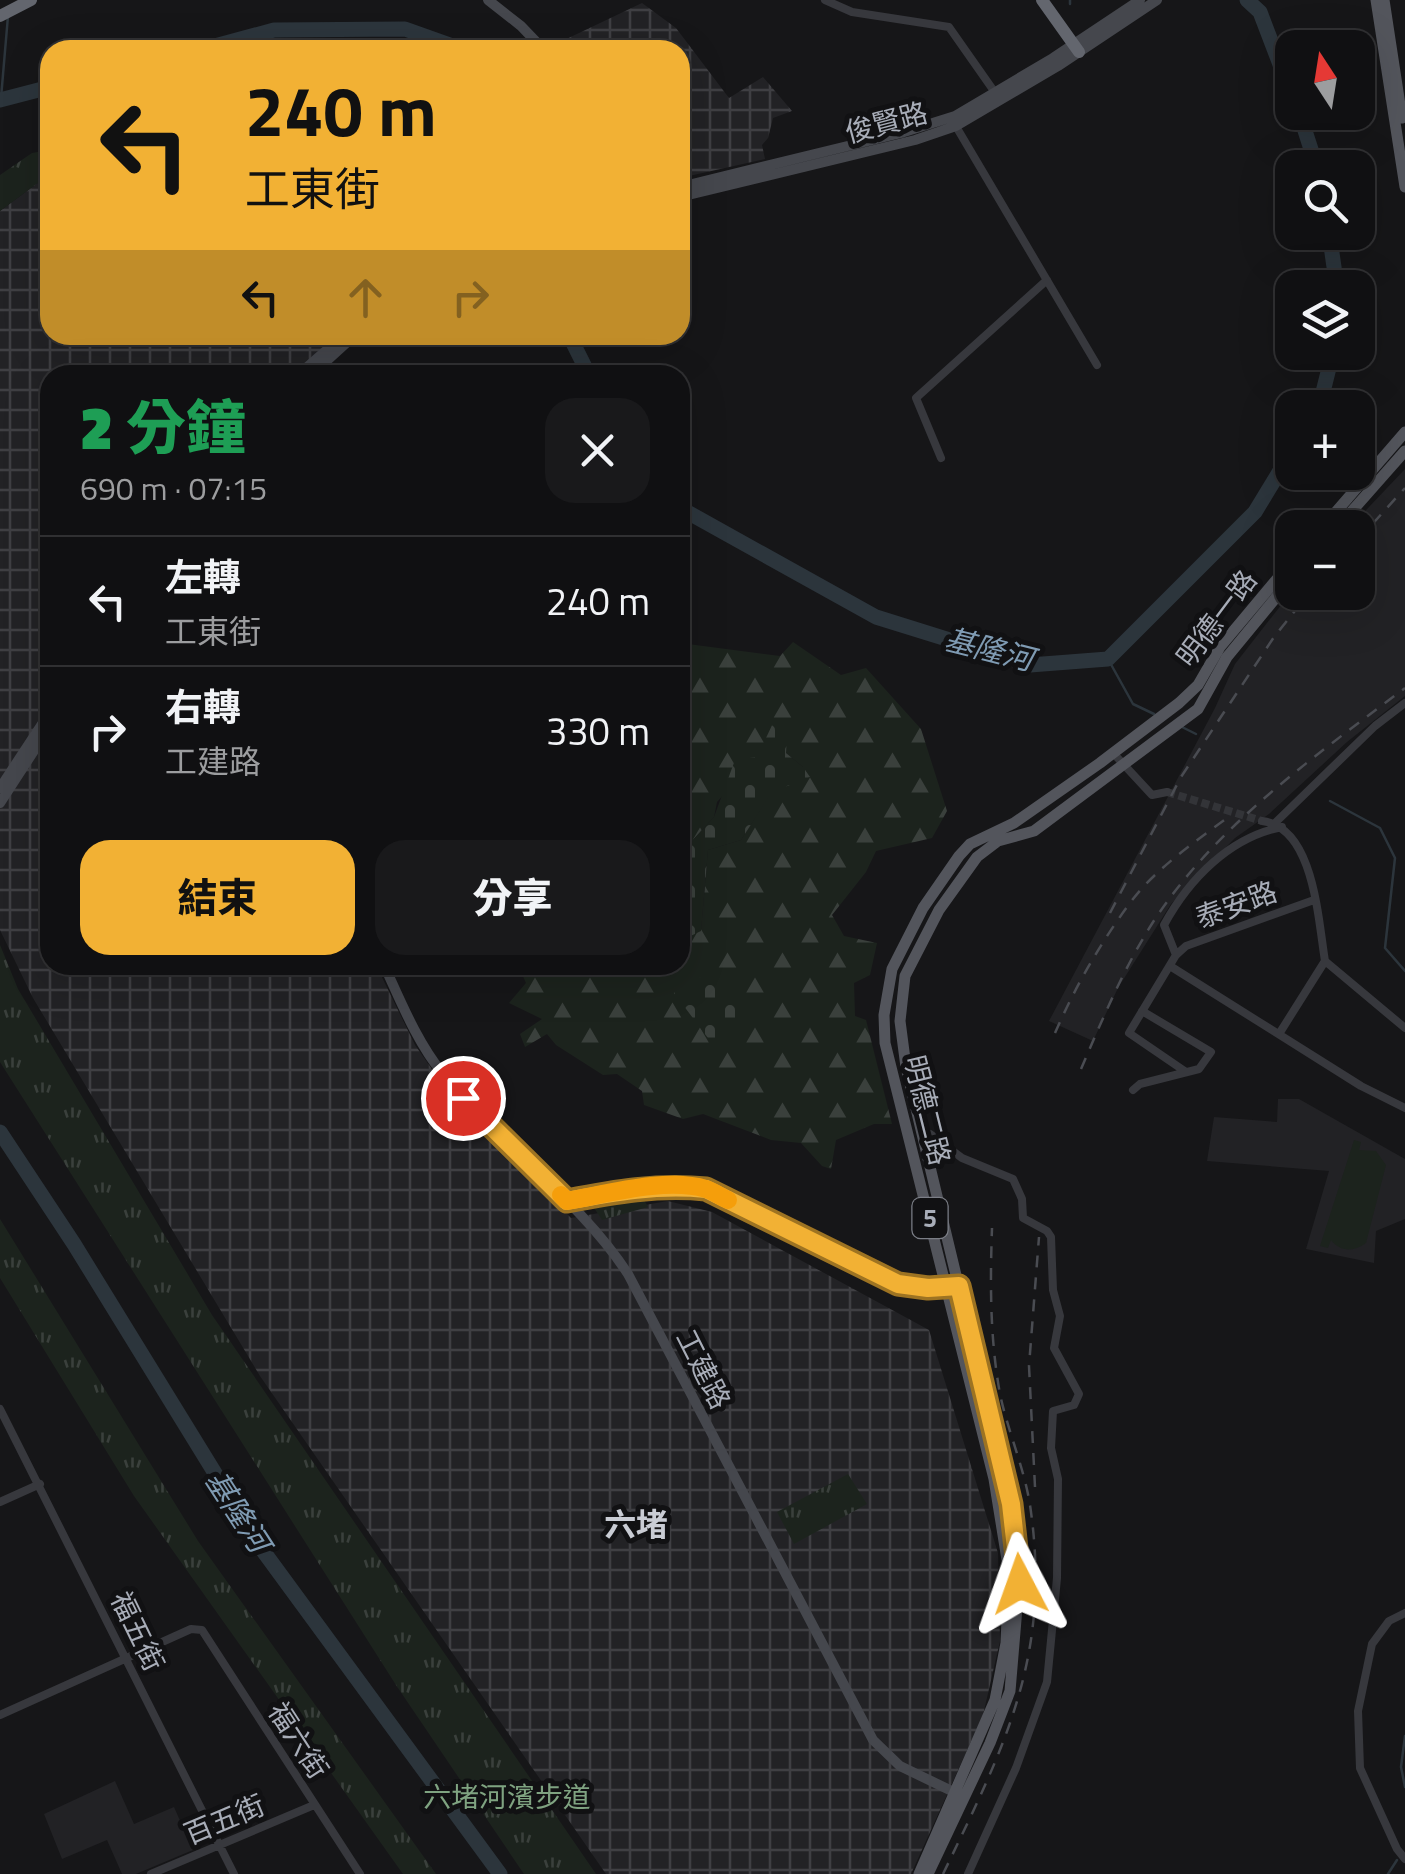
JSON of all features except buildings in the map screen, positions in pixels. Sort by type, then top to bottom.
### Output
[{"type":"highway","points":[[0,16],[31,0]]},
{"type":"highway","points":[[1042,0],[1078,44]]},
{"type":"main road","points":[[1376,0],[1402,99],[1405,142]]},
{"type":"main road","points":[[1384,0],[1404,178]]},
{"type":"main road","points":[[1338,510],[1405,432]]},
{"type":"main road","points":[[1354,510],[1405,451]]},
{"type":"main road","name":"明德一路","points":[[1127,742],[1198,685],[1220,646],[1275,582]]},
{"type":"main road","name":"明德一路","points":[[1142,751],[1198,710],[1226,656],[1275,598]]},
{"type":"main road","name":"明德二路","points":[[1118,759],[1127,742]]},
{"type":"main road","name":"明德二路","points":[[928,1874],[960,1794],[990,1744],[1010,1690],[1020,1584],[1011,1504],[886,1043],[884,1015],[892,970],[923,908],[970,844],[1014,823],[1118,759],[1142,751]]},
{"type":"main road","name":"明德二路","points":[[919,1874],[948,1821]]},
{"type":"street","points":[[488,0],[534,40]]},
{"type":"street","points":[[825,0],[852,12],[948,27],[998,97]]},
{"type":"street","points":[[1078,44],[1140,0]]},
{"type":"street","points":[[1078,44],[1156,0]]},
{"type":"street","name":"俊賢路","points":[[690,189],[914,140],[998,97],[1078,44]]},
{"type":"street","points":[[1389,54],[1405,45]]},
{"type":"street","points":[[953,122],[1097,365]]},
{"type":"street","points":[[941,458],[916,398],[1047,280]]},
{"type":"street","points":[[310,365],[332,345]]},
{"type":"street","points":[[322,365],[344,345]]},
{"type":"street","points":[[1186,1072],[1128,1032],[1176,955],[1164,925],[1194,881],[1239,842],[1279,824],[1375,726],[1405,703]]},
{"type":"street","points":[[0,788],[40,727]]},
{"type":"street","points":[[0,803],[40,741]]},
{"type":"street","points":[[1118,759],[1152,795],[1166,792]]},
{"type":"street","points":[[1262,820],[1279,824]]},
{"type":"street","name":"泰安路","points":[[1279,824],[1301,847],[1325,961]]},
{"type":"street","name":"泰安路","points":[[1176,955],[1186,946],[1314,900]]},
{"type":"street","points":[[1279,1034],[1325,961],[1404,1030]]},
{"type":"street","points":[[1170,966],[1360,1086],[1405,1108]]},
{"type":"street","name":"工建路","points":[[389,975],[441,1072],[603,1239],[638,1292],[873,1740],[900,1766],[960,1794]]},
{"type":"street","points":[[1133,1090],[1140,1084],[1198,1069],[1211,1052],[1142,1011]]},
{"type":"street","points":[[930,1134],[962,1158],[1013,1179],[1022,1200],[1023,1218],[1051,1237],[1053,1290],[1060,1316],[1054,1348],[1079,1394],[1074,1404],[1051,1416],[1051,1448],[1058,1479],[1057,1578],[1048,1682],[1016,1768],[968,1874]]},
{"type":"street","points":[[567,1201],[632,1189],[706,1189],[898,1284],[953,1287]]},
{"type":"street","name":"福五街","points":[[0,1408],[234,1874]]},
{"type":"street","points":[[0,1502],[40,1484]]},
{"type":"street","points":[[1405,1613],[1390,1621],[1372,1644],[1358,1711],[1360,1768],[1405,1859]]},
{"type":"street","name":"福六街","points":[[127,1657],[191,1629],[202,1630],[360,1874]]},
{"type":"street","points":[[0,1715],[127,1657]]},
{"type":"street","name":"百五街","points":[[151,1874],[314,1805]]},
{"type":"shaded area","points":[[642,3],[676,28],[685,40],[564,40]]},
{"type":"shaded area","points":[[690,46],[729,98],[763,77],[792,111],[773,118],[762,145],[765,159],[690,176]]},
{"type":"shaded area","points":[[40,181],[40,345],[326,345],[304,365],[40,365],[40,975],[381,975],[415,1045],[448,1092],[571,1218],[668,1201],[712,1212],[929,1330],[998,1553],[1000,1641],[983,1715],[911,1874],[606,1874],[260,1376],[33,998],[0,930],[0,211]]},
{"type":"shaded area","points":[[1405,469],[1405,696],[1347,742],[1269,814],[1235,838],[1171,904],[1118,988],[1093,1041],[1049,1021],[1235,664],[1277,610],[1375,610],[1375,510],[1366,510]]},
{"type":"shaded area","points":[[1278,1099],[1299,1099],[1405,1159],[1405,1219],[1376,1231],[1374,1263],[1306,1249],[1329,1171],[1207,1161],[1214,1117],[1277,1122]]},
{"type":"shaded area","points":[[115,1781],[134,1824],[174,1807],[193,1850],[136,1874],[122,1874],[107,1840],[62,1859],[44,1814]]},
{"type":"green space","points":[[40,152],[40,181],[0,211],[0,175]]},
{"type":"green space","points":[[793,642],[841,675],[866,668],[921,729],[947,811],[932,838],[876,851],[866,872],[832,915],[844,936],[877,943],[870,975],[854,983],[855,1016],[866,1020],[892,1124],[874,1124],[836,1140],[831,1169],[822,1166],[801,1143],[771,1140],[703,1114],[683,1119],[644,1105],[642,1091],[617,1074],[603,1075],[556,1045],[547,1034],[525,1047],[520,1034],[542,1019],[509,1003],[526,983],[522,975],[690,975],[690,936],[701,930],[708,850],[741,840],[772,791],[803,767],[786,753],[757,757],[717,802],[714,817],[690,843],[690,644],[780,656]]},
{"type":"green space","points":[[774,721],[788,721],[786,753],[810,777],[772,792],[741,840],[708,850],[701,931],[690,936],[690,843],[714,817],[735,760],[757,757]]},
{"type":"green space","name":"六堵河濱步道","points":[[0,945],[18,989],[212,1315],[596,1874],[524,1874],[396,1685],[0,1062]]},
{"type":"green space","points":[[700,977],[751,1009],[711,1042],[674,993]]},
{"type":"green space","points":[[1354,1140],[1361,1142],[1359,1150],[1376,1151],[1386,1165],[1366,1243],[1347,1249],[1331,1240],[1328,1248],[1320,1246]]},
{"type":"green space","points":[[641,1194],[648,1207],[602,1220],[591,1203]]},
{"type":"green space","points":[[0,1219],[198,1541],[436,1874],[403,1874],[134,1496],[0,1278]]},
{"type":"green space","points":[[848,1474],[867,1504],[794,1544],[777,1512]]},
{"type":"waterway","name":"基隆河","points":[[1247,0],[1260,12],[1275,51]]},
{"type":"waterway","points":[[1,98],[8,16]]},
{"type":"waterway","name":"基隆河","points":[[237,40],[274,30],[405,29],[436,40]]},
{"type":"waterway","name":"基隆河","points":[[0,100],[40,90]]},
{"type":"waterway","name":"基隆河","points":[[1305,130],[1311,150]]},
{"type":"waterway","name":"基隆河","points":[[1332,250],[1334,270]]},
{"type":"waterway","name":"基隆河","points":[[574,345],[584,365]]},
{"type":"waterway","name":"基隆河","points":[[1324,390],[1328,370]]},
{"type":"waterway","name":"基隆河","points":[[690,514],[876,617],[1030,665],[1108,659],[1255,512],[1275,479]]},
{"type":"waterway","points":[[1108,659],[1133,704],[1154,714]]},
{"type":"waterway","points":[[1180,726],[1196,734]]},
{"type":"waterway","points":[[1330,801],[1380,828],[1395,858],[1385,948],[1405,971]]},
{"type":"waterway","name":"基隆河","points":[[0,1132],[74,1244],[261,1548],[500,1874]]},
{"type":"waterway","points":[[1405,1736],[1401,1767],[1405,1787]]},
{"type":"waterway","points":[[1388,1874],[1397,1860]]},
{"type":"tunnel","points":[[1167,792],[1262,821]]},
{"type":"railway","points":[[1375,521],[1405,488]]},
{"type":"railway","points":[[1110,913],[1181,777],[1296,610]]},
{"type":"railway","points":[[1081,1069],[1133,956],[1155,919],[1208,852],[1270,793],[1405,688]]},
{"type":"railway","points":[[1055,1033],[1090,964],[1133,899],[1165,866],[1227,818]]},
{"type":"railway","points":[[943,1874],[1004,1739],[1029,1653],[1035,1607],[1030,1505],[1000,1394],[994,1353],[992,1228]]},
{"type":"railway","points":[[1035,1487],[1029,1366],[1039,1237]]},
{"type":"slow traffic","points":[[561,1195],[567,1201],[632,1189],[680,1186],[706,1189],[728,1200]]},
{"type":"district","name":"六堵","points":[[636,1524]]},
{"type":"route","points":[[463,1098],[567,1201],[632,1189],[706,1189],[898,1284],[928,1288],[959,1286],[1011,1504],[1020,1584]]}]
